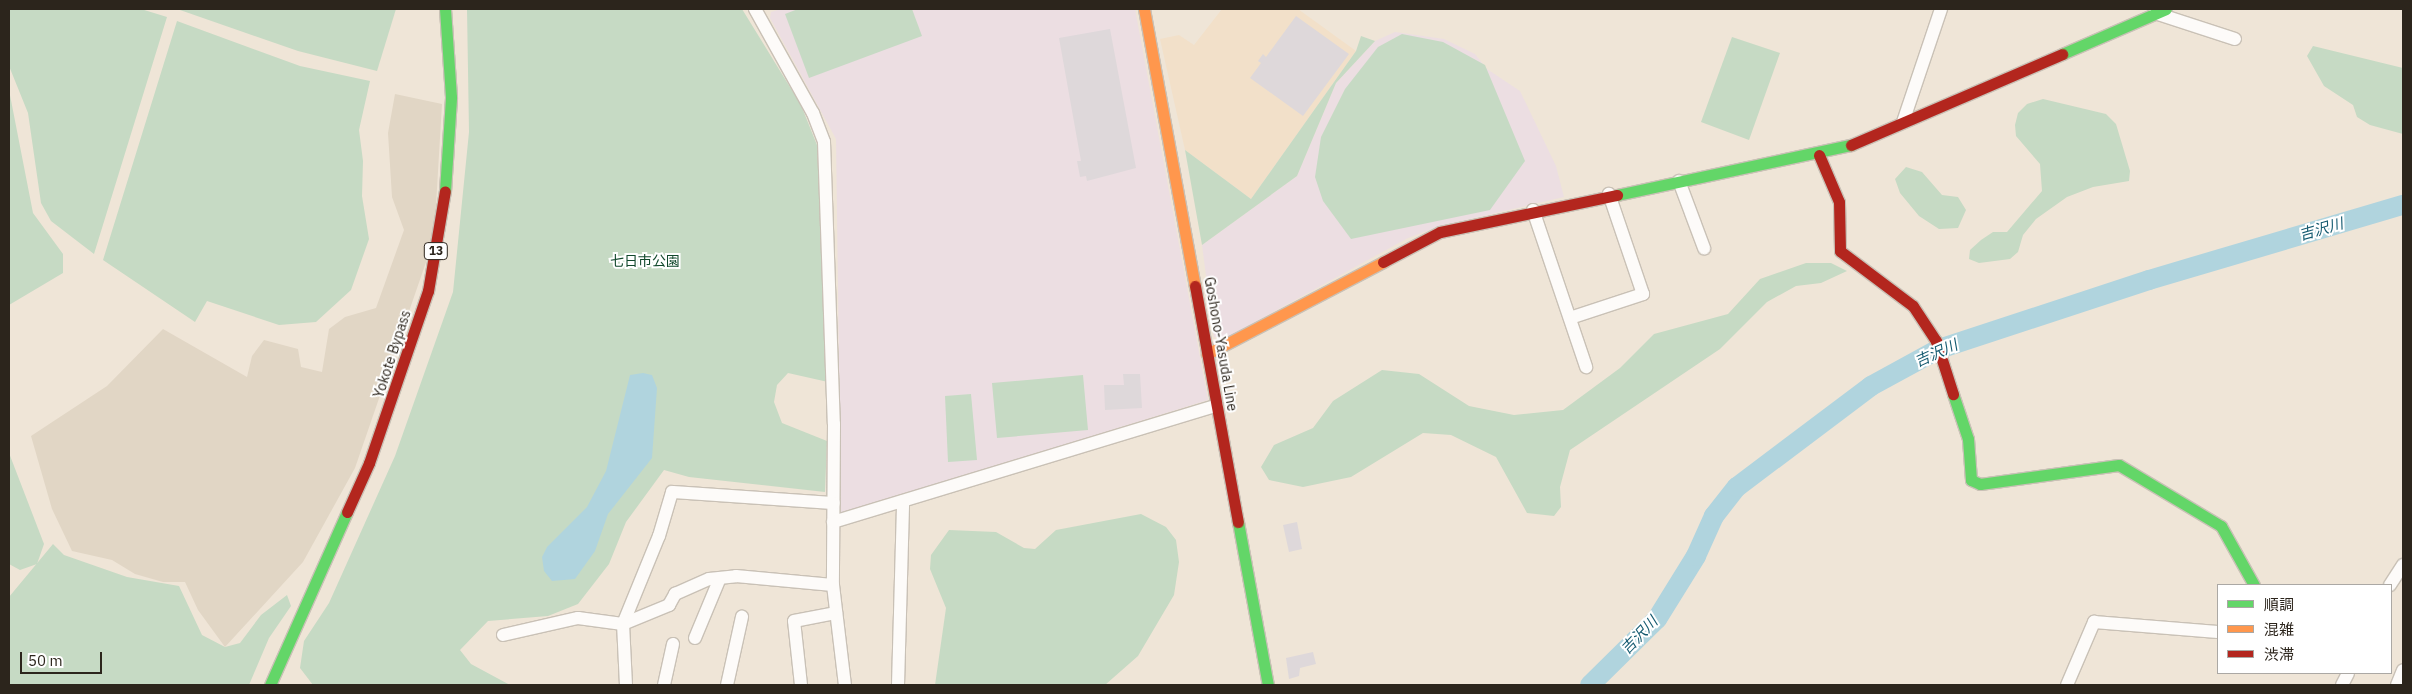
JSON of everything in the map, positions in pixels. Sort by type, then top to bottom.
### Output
[{"type":"main road","name":"Yokote Bypass","points":[[270,685],[369,463],[428,292],[443,220],[451,97],[445,9]]},
{"type":"main road","name":"Goshono-Yasuda Line","points":[[1144,9],[1268,685]]},
{"type":"main road","points":[[1207,354],[1407,246],[1440,232],[1609,194],[1819,155],[1904,122],[2161,11]]},
{"type":"main road","points":[[1819,155],[1839,202],[1840,251],[1907,300],[1926,321],[1936,341],[1968,439],[1971,480],[1980,484],[2119,465],[2221,526],[2253,584]]},
{"type":"street","points":[[1904,122],[1942,9]]},
{"type":"street","points":[[760,10],[824,142],[834,503],[833,585],[845,685]]},
{"type":"street","points":[[2161,11],[2235,39]]},
{"type":"street","points":[[1679,181],[1704,248]]},
{"type":"street","points":[[1570,318],[1643,294],[1609,194]]},
{"type":"street","points":[[1533,210],[1586,367]]},
{"type":"street","points":[[833,522],[1217,405]]},
{"type":"street","points":[[626,685],[623,624],[659,536],[672,492],[834,503]]},
{"type":"street","points":[[898,685],[903,501]]},
{"type":"street","points":[[2391,584],[2403,565]]},
{"type":"street","points":[[503,635],[578,618],[623,624],[669,605],[675,594],[720,578],[833,585]]},
{"type":"street","points":[[694,638],[720,578]]},
{"type":"street","points":[[800,685],[794,621],[836,613]]},
{"type":"street","points":[[727,685],[742,617]]},
{"type":"street","points":[[2067,685],[2094,622],[2217,632]]},
{"type":"street","points":[[664,685],[673,644]]},
{"type":"street","points":[[2397,685],[2403,670]]},
{"type":"shaded area","points":[[781,9],[1135,9],[1208,400],[841,514],[836,139],[770,18],[771,12]]},
{"type":"shaded area","points":[[1222,9],[1298,9],[1356,51],[1251,199],[1185,150],[1160,39],[1179,35],[1194,45]]},
{"type":"shaded area","points":[[1395,32],[1444,39],[1475,54],[1487,69],[1520,91],[1556,166],[1564,197],[1440,226],[1408,238],[1226,338],[1214,337],[1202,245],[1297,176],[1336,83],[1375,41]]},
{"type":"shaded area","points":[[395,94],[442,104],[434,239],[355,468],[303,562],[225,647],[198,610],[185,582],[163,582],[135,574],[112,560],[72,551],[52,509],[31,436],[107,386],[163,329],[247,377],[252,356],[264,340],[298,349],[301,367],[322,372],[329,329],[345,317],[376,308],[404,230],[392,197],[388,133]]},
{"type":"green space","points":[[9,9],[141,9],[167,17],[94,254],[51,221],[41,203],[28,113],[9,66]]},
{"type":"green space","points":[[396,9],[377,71],[298,51],[180,10]]},
{"type":"green space","name":"七日市公園","points":[[467,9],[742,9],[801,105],[817,145],[828,382],[788,373],[777,385],[774,402],[782,423],[827,441],[825,492],[689,477],[664,470],[626,522],[609,564],[578,604],[548,616],[488,621],[460,650],[471,664],[510,685],[313,685],[300,668],[304,641],[329,603],[395,456],[453,292],[469,132]]},
{"type":"green space","points":[[798,9],[912,9],[922,36],[809,78],[785,14]]},
{"type":"green space","points":[[177,21],[300,66],[370,81],[359,130],[363,161],[362,196],[369,239],[351,290],[316,322],[279,325],[207,301],[195,322],[103,260]]},
{"type":"green space","points":[[1402,34],[1443,42],[1485,65],[1525,161],[1490,210],[1351,239],[1323,201],[1315,177],[1321,137],[1345,89],[1378,47]]},
{"type":"green space","points":[[1361,36],[1375,41],[1336,83],[1297,176],[1202,245],[1185,150],[1251,199],[1356,51]]},
{"type":"green space","points":[[1732,37],[1780,53],[1749,140],[1701,122]]},
{"type":"green space","points":[[2313,46],[2403,68],[2403,134],[2370,125],[2357,117],[2353,105],[2324,86],[2307,56]]},
{"type":"green space","points":[[9,90],[33,213],[63,254],[63,273],[9,305]]},
{"type":"green space","points":[[2043,99],[2106,114],[2116,124],[2130,171],[2129,181],[2093,187],[2067,197],[2036,219],[2023,235],[2018,252],[2010,259],[1979,263],[1969,259],[1970,250],[1981,240],[1993,232],[2007,232],[2042,191],[2040,164],[2016,136],[2015,125],[2018,113],[2027,104]]},
{"type":"green space","points":[[1906,167],[1922,172],[1942,195],[1958,197],[1966,210],[1958,228],[1939,229],[1919,216],[1900,193],[1895,179]]},
{"type":"green space","points":[[1806,263],[1831,263],[1847,271],[1821,283],[1796,286],[1767,302],[1720,349],[1570,450],[1560,487],[1561,507],[1554,516],[1527,513],[1496,457],[1451,435],[1423,433],[1351,477],[1303,487],[1269,480],[1261,467],[1274,445],[1313,428],[1333,401],[1382,370],[1419,374],[1469,406],[1514,415],[1563,410],[1620,368],[1654,334],[1728,314],[1760,279]]},
{"type":"green space","points":[[1083,375],[1088,430],[997,438],[992,383]]},
{"type":"green space","points":[[971,394],[977,460],[948,462],[945,396]]},
{"type":"green space","points":[[9,453],[44,544],[37,564],[20,570],[9,564]]},
{"type":"green space","points":[[1141,514],[1166,527],[1176,540],[1179,562],[1174,595],[1138,656],[1105,685],[935,685],[946,608],[930,569],[931,555],[949,530],[996,532],[1024,548],[1035,549],[1056,530]]},
{"type":"green space","points":[[53,544],[64,555],[127,577],[179,586],[202,635],[225,647],[240,643],[261,615],[287,595],[291,606],[269,638],[249,685],[9,685],[9,597]]},
{"type":"water","points":[[643,373],[652,375],[657,388],[652,458],[608,514],[595,551],[575,579],[552,581],[544,571],[542,557],[547,547],[587,507],[606,471],[630,375]]},
{"type":"building","points":[[1296,16],[1349,54],[1303,116],[1250,78],[1261,63],[1258,61],[1263,54],[1266,57]]},
{"type":"building","points":[[1110,29],[1136,168],[1087,181],[1086,176],[1080,177],[1077,161],[1081,161],[1059,38]]},
{"type":"building","points":[[1123,374],[1140,374],[1142,408],[1105,410],[1104,385],[1124,385]]},
{"type":"building","points":[[1297,522],[1302,549],[1289,552],[1283,525]]},
{"type":"building","points":[[1313,652],[1316,664],[1300,668],[1299,676],[1289,679],[1286,658]]},
{"type":"waterway","name":"吉沢川","points":[[1590,685],[1657,619],[1696,556],[1714,516],[1737,487],[1871,386],[1939,349],[2149,280],[2403,205]]},
{"type":"traffic: fast","points":[[445,9],[451,97],[445,191]]},
{"type":"traffic: fast","points":[[2062,54],[2166,9]]},
{"type":"traffic: fast","points":[[1617,195],[1851,145]]},
{"type":"traffic: fast","points":[[1953,394],[1968,439],[1971,480],[1980,484],[2119,465],[2221,526],[2253,584]]},
{"type":"traffic: fast","points":[[270,685],[347,512]]},
{"type":"traffic: fast","points":[[1238,522],[1268,685]]},
{"type":"traffic: slow","points":[[1144,9],[1195,286]]},
{"type":"traffic: slow","points":[[1207,354],[1383,262]]},
{"type":"traffic: jam","points":[[1851,145],[2062,54]]},
{"type":"traffic: jam","points":[[1819,155],[1839,202],[1840,251],[1913,306],[1936,341],[1953,394]]},
{"type":"traffic: jam","points":[[347,512],[369,463],[428,291],[445,191]]},
{"type":"traffic: jam","points":[[1383,262],[1440,232],[1617,195]]},
{"type":"traffic: jam","points":[[1195,286],[1238,522]]}]
